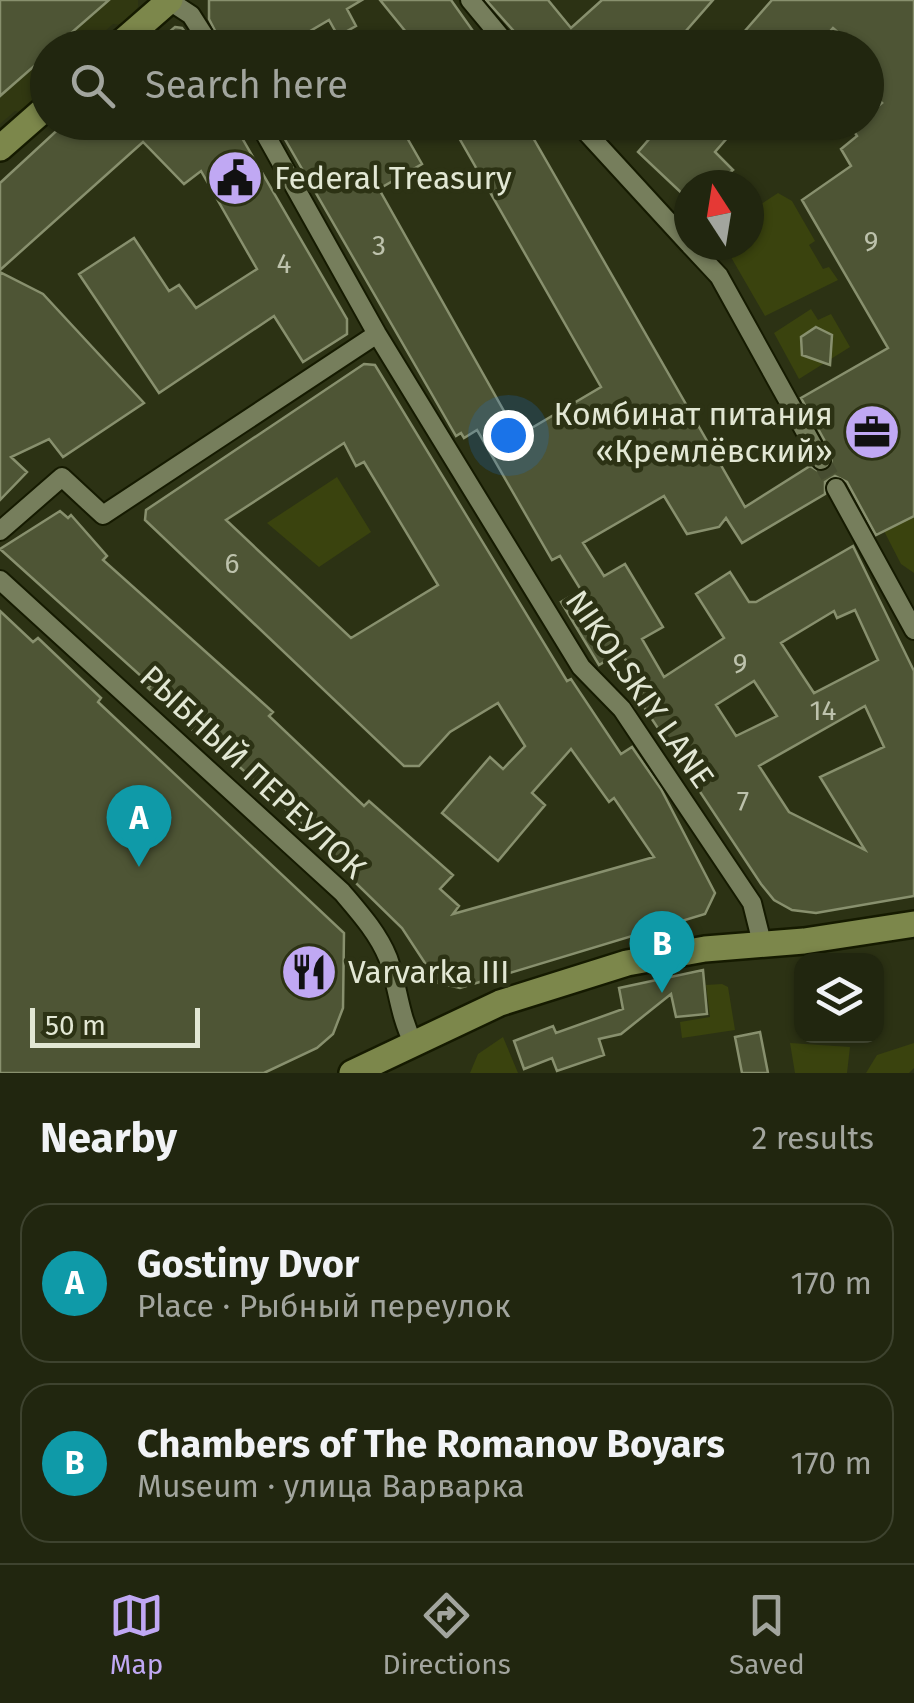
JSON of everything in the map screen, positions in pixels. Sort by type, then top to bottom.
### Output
[{"type":"street","points":[[135,30],[169,0],[191,15],[201,30]]},
{"type":"street","points":[[470,0],[495,30]]},
{"type":"street","points":[[0,148],[30,122]]},
{"type":"street","points":[[269,140],[378,334],[581,667],[622,709],[752,903],[762,943]]},
{"type":"street","points":[[594,140],[674,227]]},
{"type":"street","points":[[704,260],[719,276],[821,460]]},
{"type":"street","points":[[0,532],[62,477],[103,515],[378,334]]},
{"type":"street","points":[[836,488],[912,618]]},
{"type":"street","name":"РЫБНЫЙ ПЕРЕУЛОК","points":[[0,580],[342,892],[367,920],[388,958],[400,1017],[412,1042]]},
{"type":"street","points":[[352,1073],[412,1042],[554,983],[667,954],[817,940],[914,924]]},
{"type":"shaded area","points":[[0,0],[138,0],[138,7],[123,25],[113,24],[106,30],[30,30],[30,108],[25,113],[15,111],[0,124]]},
{"type":"shaded area","points":[[778,193],[792,201],[815,241],[809,245],[823,269],[829,267],[838,280],[765,316],[733,260],[764,260],[764,202]]},
{"type":"shaded area","points":[[811,309],[818,320],[831,314],[850,347],[799,379],[774,333]]},
{"type":"shaded area","points":[[337,477],[371,532],[319,567],[267,523]]},
{"type":"shaded area","points":[[914,516],[914,573],[901,564],[884,531]]},
{"type":"shaded area","points":[[706,985],[728,987],[735,1030],[682,1038],[680,1022],[710,1017]]},
{"type":"shaded area","points":[[503,1037],[518,1073],[470,1073],[478,1054]]},
{"type":"shaded area","points":[[790,1043],[850,1047],[847,1073],[795,1073]]},
{"type":"shaded area","points":[[914,1043],[914,1068],[909,1073],[866,1073],[877,1055]]},
{"type":"building","points":[[0,0],[109,0],[75,30],[30,30],[30,70],[0,96]]},
{"type":"building","points":[[209,0],[362,0],[347,9],[356,26],[349,30],[335,30],[329,20],[312,30],[215,30],[209,19]]},
{"type":"building","points":[[380,0],[451,0],[472,30],[404,30]]},
{"type":"building","points":[[486,0],[548,0],[571,28],[602,0],[713,0],[687,30],[513,30]]},
{"type":"building","points":[[772,0],[914,0],[914,516],[876,535],[847,482],[835,476],[825,482],[825,494],[742,543],[726,518],[719,527],[687,534],[664,496],[583,543],[604,576],[625,564],[663,627],[642,639],[664,677],[724,638],[696,594],[730,572],[749,602],[756,602],[853,546],[914,671],[914,896],[816,913],[792,910],[774,900],[761,884],[636,695],[644,691],[621,652],[599,665],[561,602],[581,590],[560,556],[552,560],[477,430],[464,438],[461,433],[456,436],[285,140],[408,140],[422,164],[379,189],[518,436],[601,387],[460,140],[534,140],[745,507],[810,466],[820,472],[831,467],[832,454],[801,398],[888,348],[802,200],[851,166],[841,149],[852,140],[884,140],[884,30],[746,30]],"holes":[[[855,610],[878,660],[814,693],[781,643],[834,611],[837,618]],[[754,681],[777,716],[736,736],[716,705]],[[865,706],[884,747],[820,777],[865,850],[789,812],[759,766]]]},
{"type":"building","points":[[47,140],[243,140],[347,319],[347,334],[303,362],[274,316],[159,393],[79,274],[134,238],[169,291],[179,285],[196,308],[257,269],[201,171],[184,184],[143,142],[0,270],[0,183]]},
{"type":"building","points":[[648,140],[725,140],[715,152],[733,170],[674,170],[674,186],[638,152]]},
{"type":"building","points":[[0,272],[43,294],[144,403],[63,457],[49,439],[11,457],[27,472],[0,500]]},
{"type":"building","points":[[816,327],[832,335],[830,365],[802,355],[801,337]]},
{"type":"building","points":[[364,364],[375,365],[567,681],[571,679],[621,754],[632,747],[661,789],[715,893],[705,914],[460,988],[438,983],[402,928],[321,849],[325,845],[232,760],[228,764],[148,688],[151,685],[0,549],[60,511],[68,518],[71,515],[107,556],[103,560],[273,712],[269,716],[364,806],[369,801],[453,875],[440,889],[459,906],[453,914],[654,857],[614,798],[609,802],[571,749],[532,793],[545,805],[498,861],[442,813],[490,757],[503,769],[525,746],[498,703],[450,732],[419,766],[404,766],[145,520],[146,510]],"holes":[[[344,443],[356,466],[364,462],[438,585],[351,638],[226,520]]]},
{"type":"building","points":[[0,611],[33,642],[38,638],[101,698],[98,702],[344,933],[343,1008],[333,1034],[317,1048],[264,1073],[0,1073]]},
{"type":"building","points":[[703,970],[707,1014],[676,1017],[671,994],[621,1034],[599,1039],[604,1055],[557,1071],[552,1058],[524,1069],[514,1041],[553,1026],[556,1033],[623,1009],[619,988]]},
{"type":"building","points":[[760,1032],[768,1073],[742,1073],[735,1037]]},
{"type":"tunnel","points":[[821,460],[836,488]]},
{"type":"place","name":"Federal Treasury","points":[[235,178]]},
{"type":"place","name":"Комбинат питания «Кремлёвский»","points":[[872,432]]},
{"type":"place","name":"Gostiny Dvor","points":[[139,867]]},
{"type":"place","name":"Varvarka III","points":[[309,972]]},
{"type":"place","name":"Chambers of The Romanov Boyars","points":[[662,993]]}]
